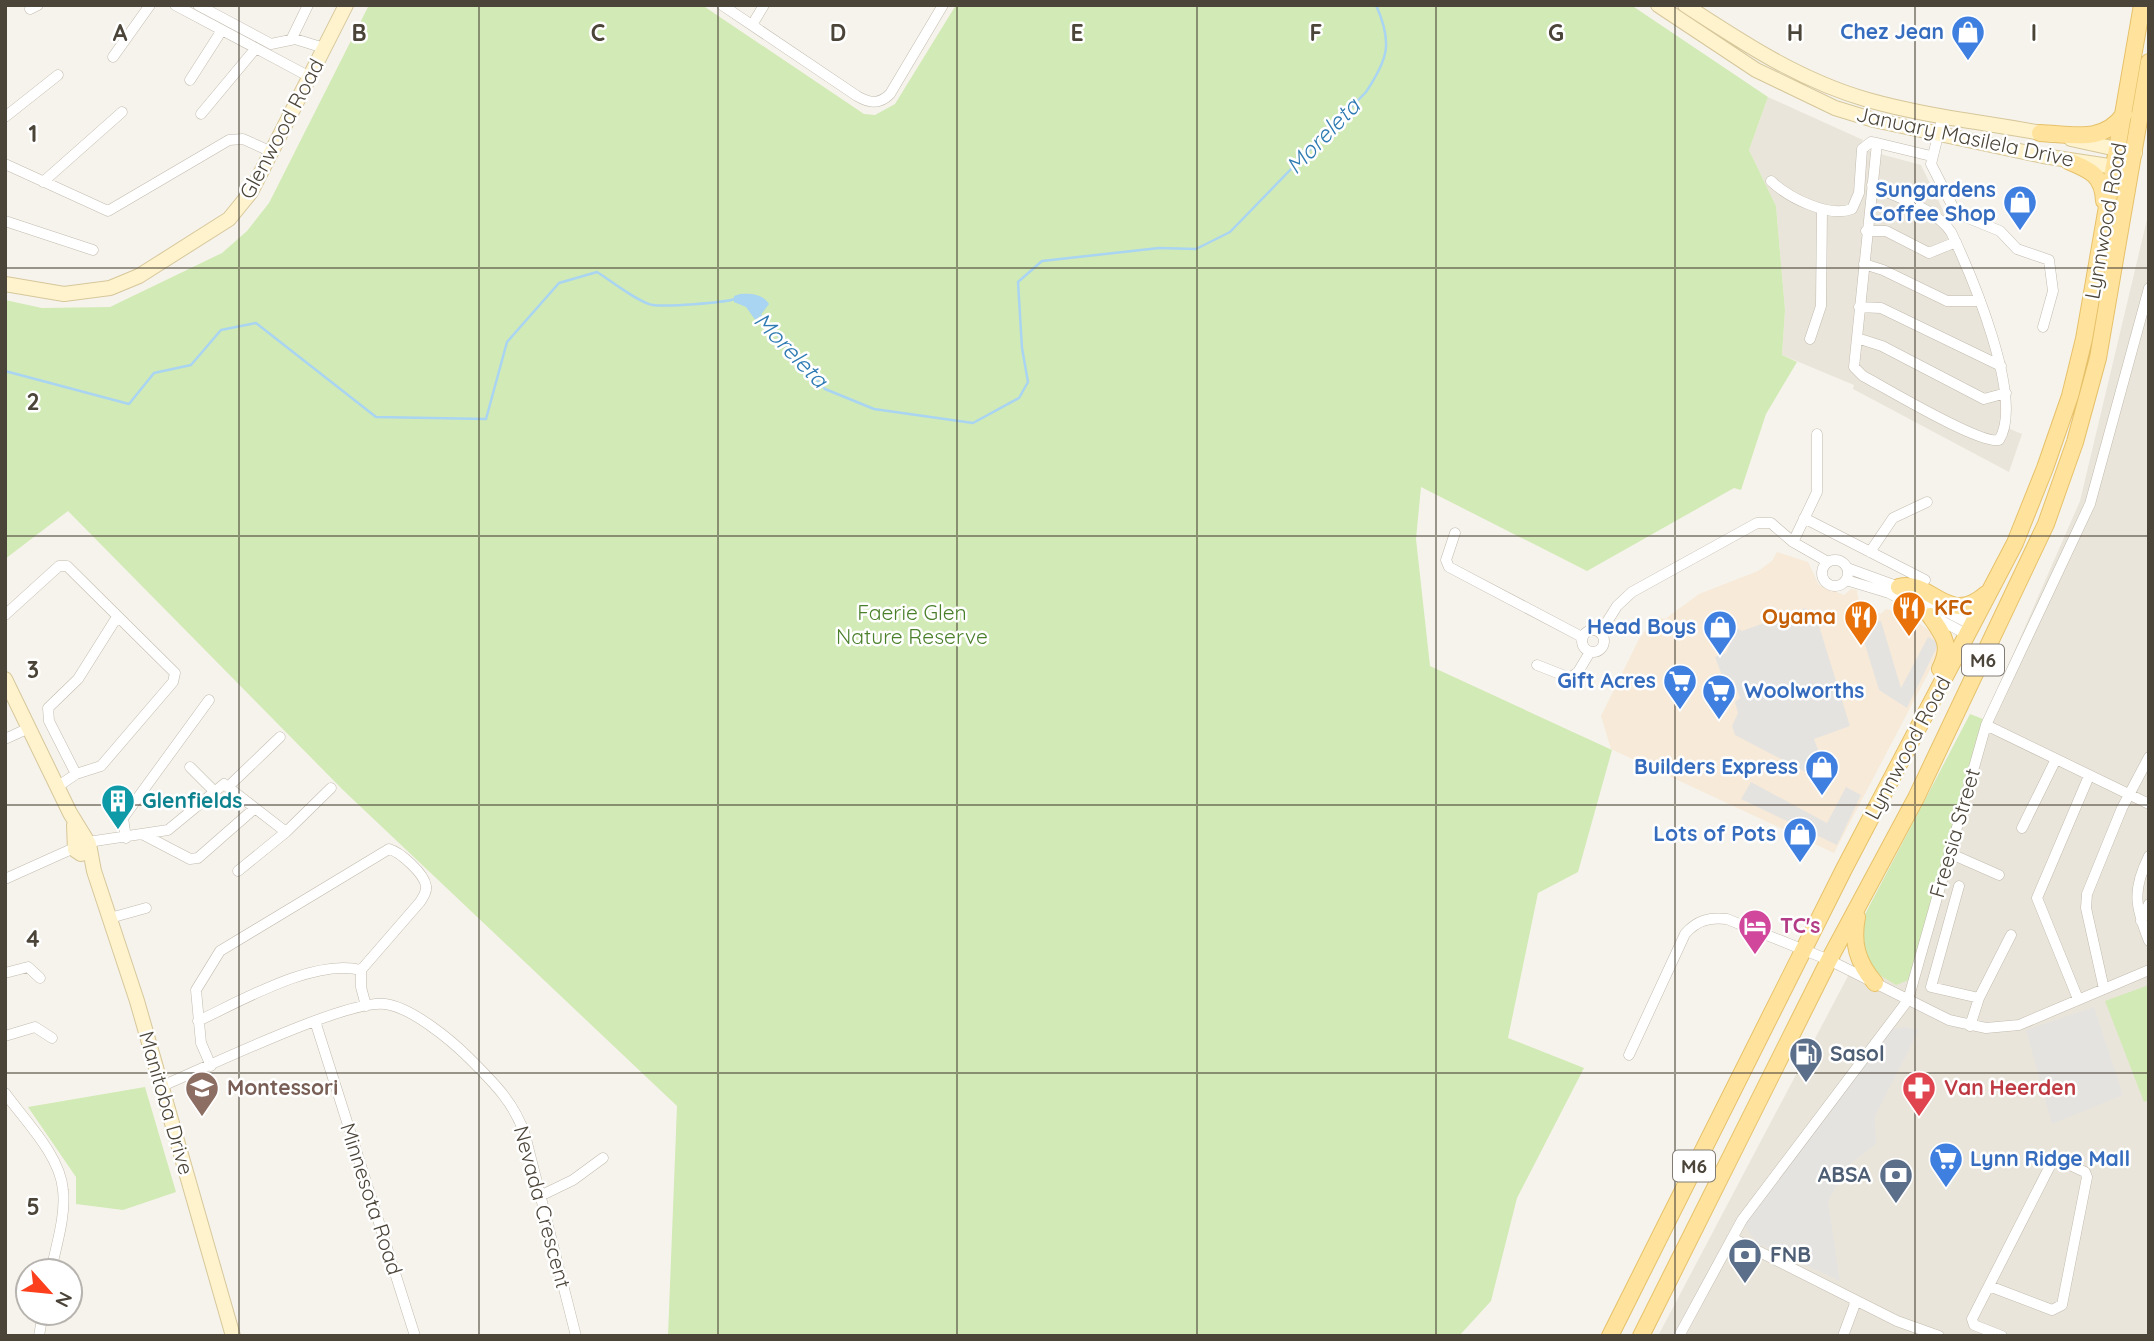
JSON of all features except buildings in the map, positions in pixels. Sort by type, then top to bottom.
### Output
[{"type":"main road","name":"Lynnwood Road","points":[[2129,157],[2126,111],[2142,5]]},
{"type":"main road","name":"Lynnwood Road","points":[[1641,1335],[1829,960],[1916,798],[2046,524],[2098,358],[2129,157],[2149,62]]},
{"type":"main road","points":[[2040,133],[2097,135],[2109,131],[2126,111]]},
{"type":"main road","name":"Lynnwood Road","points":[[1610,1336],[1908,749],[1975,631],[1988,593],[2015,543],[2058,433],[2084,339],[2115,167],[2129,157]]},
{"type":"main road","points":[[2068,161],[2094,172],[2102,181],[2102,242]]},
{"type":"main road","points":[[1975,631],[1992,627],[2064,473]]},
{"type":"main road","points":[[1899,587],[1912,587],[1955,606],[1973,604],[1988,593]]},
{"type":"main road","points":[[1908,749],[1918,715],[1948,648],[1945,636],[1930,616]]},
{"type":"main road","points":[[1975,631],[1989,644],[1981,664]]},
{"type":"main road","points":[[1859,904],[1854,931],[1856,949],[1862,966],[1875,983]]},
{"type":"street","points":[[113,57],[150,5]]},
{"type":"street","points":[[176,5],[310,77]]},
{"type":"street","points":[[291,40],[308,5]]},
{"type":"street","name":"Glenwood Road","points":[[5,284],[49,292],[79,293],[128,281],[229,219],[248,196],[346,5]]},
{"type":"street","points":[[722,5],[865,101],[883,100],[890,94],[943,5]]},
{"type":"street","points":[[752,26],[764,5]]},
{"type":"street","name":"January Masilela Drive","points":[[1658,5],[1756,70],[1813,98],[1874,120],[2068,161],[2115,167]]},
{"type":"street","name":"January Masilela Drive","points":[[1685,5],[1790,71],[1869,100],[2040,133],[2129,157]]},
{"type":"street","points":[[202,6],[271,44],[300,39],[324,48]]},
{"type":"street","points":[[190,80],[222,30]]},
{"type":"street","points":[[201,114],[256,48]]},
{"type":"street","points":[[5,117],[58,75]]},
{"type":"street","points":[[43,182],[122,112]]},
{"type":"street","points":[[1942,116],[1931,156],[1935,173],[1961,217],[2000,231],[2017,249],[2049,260],[2053,291],[2043,327]]},
{"type":"street","points":[[5,164],[108,211],[229,139],[243,139],[272,152]]},
{"type":"street","points":[[1771,180],[1822,209],[1842,214],[1853,209],[1859,193],[1862,149],[1871,142],[1931,156]]},
{"type":"street","points":[[1872,185],[1944,222],[1956,242],[2001,366],[2006,393],[2006,428],[1999,440],[1990,442],[1856,371],[1866,231],[1877,143]]},
{"type":"street","points":[[1810,340],[1821,306],[1822,209]]},
{"type":"street","points":[[5,221],[93,250]]},
{"type":"street","points":[[1866,231],[1886,231],[1929,253],[1956,242]]},
{"type":"street","points":[[1864,264],[1878,267],[1947,301],[1978,301]]},
{"type":"street","name":"Freesia Street","points":[[1679,1336],[1742,1220],[1908,1000],[1986,725],[2091,504],[2149,288]]},
{"type":"street","points":[[1859,307],[1881,308],[2001,366]]},
{"type":"street","points":[[1857,338],[1882,346],[1984,399],[2006,393]]},
{"type":"street","points":[[1793,542],[1818,488],[1817,434]]},
{"type":"street","points":[[1870,552],[1893,518],[1927,502]]},
{"type":"street","points":[[1804,518],[1924,580]]},
{"type":"street","points":[[1537,665],[1570,678],[1578,673],[1590,652],[1602,647],[1600,633],[1617,606],[1632,592],[1747,527],[1771,523],[1793,542],[1828,562],[1837,560],[1847,568],[1899,587],[1975,631]]},
{"type":"street","points":[[1455,534],[1446,561],[1449,567],[1583,637]]},
{"type":"street","points":[[1806,550],[1830,585],[1840,585],[1846,580],[1847,568]]},
{"type":"street","points":[[1822,573],[1828,562]]},
{"type":"street","points":[[5,615],[63,565],[71,569],[173,671],[175,679],[102,766],[76,774],[57,787]]},
{"type":"street","points":[[1846,580],[1889,593],[1930,616],[1975,631]]},
{"type":"street","points":[[76,774],[50,721],[48,708],[78,679],[117,617]]},
{"type":"street","points":[[1590,652],[1582,645],[1583,637],[1590,630],[1600,633]]},
{"type":"street","name":"Manitoba Drive","points":[[5,680],[73,819],[94,871],[162,1086],[233,1336]]},
{"type":"street","points":[[126,838],[123,818],[209,700]]},
{"type":"street","points":[[1986,725],[2149,804]]},
{"type":"street","points":[[5,739],[29,729]]},
{"type":"street","points":[[229,786],[280,737]]},
{"type":"street","points":[[2104,989],[2086,901],[2130,794],[2149,757]]},
{"type":"street","points":[[2022,828],[2056,759]]},
{"type":"street","points":[[190,767],[213,790]]},
{"type":"street","points":[[2078,999],[2036,898],[2089,776]]},
{"type":"street","points":[[5,878],[82,846],[168,830],[221,785],[229,786],[285,832]]},
{"type":"street","points":[[238,871],[285,832],[331,788]]},
{"type":"street","points":[[144,835],[190,859],[198,859],[255,808]]},
{"type":"street","points":[[211,1066],[203,1052],[198,1021],[198,984],[227,944],[278,918],[389,849],[398,853],[424,881],[426,890],[420,902],[362,970],[366,1006]]},
{"type":"street","points":[[1949,853],[1999,875]]},
{"type":"street","points":[[2149,856],[2137,879],[2137,908],[2149,941]]},
{"type":"street","points":[[1959,886],[1931,987],[1979,998]]},
{"type":"street","points":[[2141,920],[2149,904]]},
{"type":"street","points":[[110,918],[146,908]]},
{"type":"street","points":[[1629,1055],[1691,927],[1700,921],[1727,919],[1805,949],[1949,1020],[1986,1028],[2019,1026],[2149,970]]},
{"type":"street","points":[[1970,1026],[1979,998],[2011,934]]},
{"type":"street","points":[[5,973],[28,967],[40,978]]},
{"type":"street","points":[[198,1021],[275,986],[312,974],[346,967],[362,970]]},
{"type":"street","name":"Nevada Crescent","points":[[162,1086],[316,1021],[366,1006],[395,1006],[435,1030],[455,1044],[502,1092],[519,1118],[576,1336]]},
{"type":"street","name":"Minnesota Road","points":[[316,1021],[415,1336]]},
{"type":"street","points":[[5,1036],[35,1027],[52,1038]]},
{"type":"street","points":[[7,1100],[54,1163],[63,1185],[62,1212],[54,1257]]},
{"type":"street","points":[[540,1196],[573,1180],[603,1158]]},
{"type":"street","points":[[1989,1286],[2052,1310],[2062,1305],[2087,1177],[2085,1172],[2057,1159],[2053,1160],[1989,1286],[1972,1324],[1975,1331],[2002,1336]]},
{"type":"street","points":[[1732,1238],[1897,1321],[1939,1336]]},
{"type":"street","points":[[1843,1336],[1856,1301]]},
{"type":"shaded area","points":[[1768,97],[1863,140],[1858,148],[1921,165],[1981,288],[2004,365],[2010,429],[2022,434],[2009,472],[1853,389],[1854,385],[1782,355],[1785,310],[1776,206],[1749,150]]},
{"type":"shaded area","points":[[2149,211],[2149,1336],[1658,1336],[1990,707],[2080,501]]},
{"type":"shaded area","points":[[1777,552],[1808,562],[1819,585],[1844,595],[1851,589],[1857,590],[1859,604],[1881,614],[1886,609],[1905,614],[1939,637],[1942,647],[1834,853],[1611,749],[1601,716],[1639,639],[1656,617],[1665,619],[1699,594],[1758,571],[1772,561]]},
{"type":"shaded area","points":[[1806,608],[1810,614],[1815,613],[1850,726],[1814,739],[1819,752],[1834,760],[1823,781],[1735,735],[1732,726],[1738,713],[1735,702],[1740,698],[1734,680],[1725,683],[1715,657],[1726,653],[1732,639],[1727,636],[1733,626],[1742,631]]},
{"type":"shaded area","points":[[1881,621],[1901,688],[1928,637],[1939,643],[1907,708],[1879,690],[1859,625]]},
{"type":"shaded area","points":[[1751,782],[1827,823],[1846,787],[1861,795],[1837,845],[1741,799]]},
{"type":"shaded area","points":[[2094,1007],[2123,1095],[2052,1124],[2026,1030]]},
{"type":"shaded area","points":[[1905,1027],[1919,1030],[1875,1116],[1876,1144],[1849,1165],[1828,1201],[1840,1281],[1757,1243],[1742,1223],[1892,1029]]},
{"type":"green space","name":"Faerie Glen Nature Reserve","points":[[369,5],[702,5],[864,114],[875,115],[895,104],[956,5],[1631,5],[1768,97],[1749,150],[1776,206],[1785,310],[1782,355],[1797,362],[1766,414],[1741,490],[1734,488],[1587,571],[1421,487],[1416,539],[1430,666],[1612,750],[1578,872],[1538,893],[1508,1038],[1584,1068],[1517,1198],[1491,1301],[1459,1336],[668,1336],[677,1106],[343,790],[68,511],[5,559],[5,300],[42,308],[110,307],[222,253],[247,231],[269,203]]},
{"type":"green space","points":[[1970,714],[1983,719],[1911,979],[1896,985],[1866,967],[1858,941],[1862,920]]},
{"type":"green space","points":[[2149,985],[2149,1100],[2144,1102],[2105,1001]]},
{"type":"green space","points":[[145,1087],[176,1192],[123,1210],[76,1204],[76,1177],[28,1107]]},
{"type":"water","points":[[756,295],[769,304],[756,321],[746,307],[734,302],[734,296]]},
{"type":"waterway","name":"Moreleta","points":[[760,315],[825,389],[874,409],[973,423],[1019,398],[1028,382],[1022,348],[1018,282],[1042,261],[1159,248],[1196,249],[1230,232],[1366,92],[1379,70],[1386,50],[1385,30],[1376,5]]},
{"type":"waterway","name":"Moreleta","points":[[5,371],[129,404],[154,373],[191,365],[221,330],[256,323],[376,417],[486,419],[507,342],[559,283],[597,272],[633,296],[653,305],[735,299]]},
{"type":"place","name":"Chez Jean","points":[[1968,62]]},
{"type":"place","name":"Sungardens Coffee Shop","points":[[2020,232]]},
{"type":"place","name":"KFC","points":[[1909,638]]},
{"type":"place","name":"Oyama","points":[[1861,647]]},
{"type":"place","name":"Head Boys","points":[[1720,657]]},
{"type":"place","name":"Gift Acres","points":[[1680,711]]},
{"type":"place","name":"Woolworths","points":[[1719,721]]},
{"type":"place","name":"Builders Express","points":[[1822,797]]},
{"type":"place","name":"Glenfields","points":[[118,831]]},
{"type":"place","name":"Lots of Pots","points":[[1800,864]]},
{"type":"place","name":"TC's","points":[[1755,956]]},
{"type":"place","name":"Sasol","points":[[1806,1084]]},
{"type":"place","name":"Montessori","points":[[202,1118]]},
{"type":"place","name":"Van Heerden","points":[[1919,1118]]},
{"type":"place","name":"Lynn Ridge Mall","points":[[1946,1189]]},
{"type":"place","name":"ABSA","points":[[1896,1205]]},
{"type":"place","name":"FNB","points":[[1745,1285]]}]
